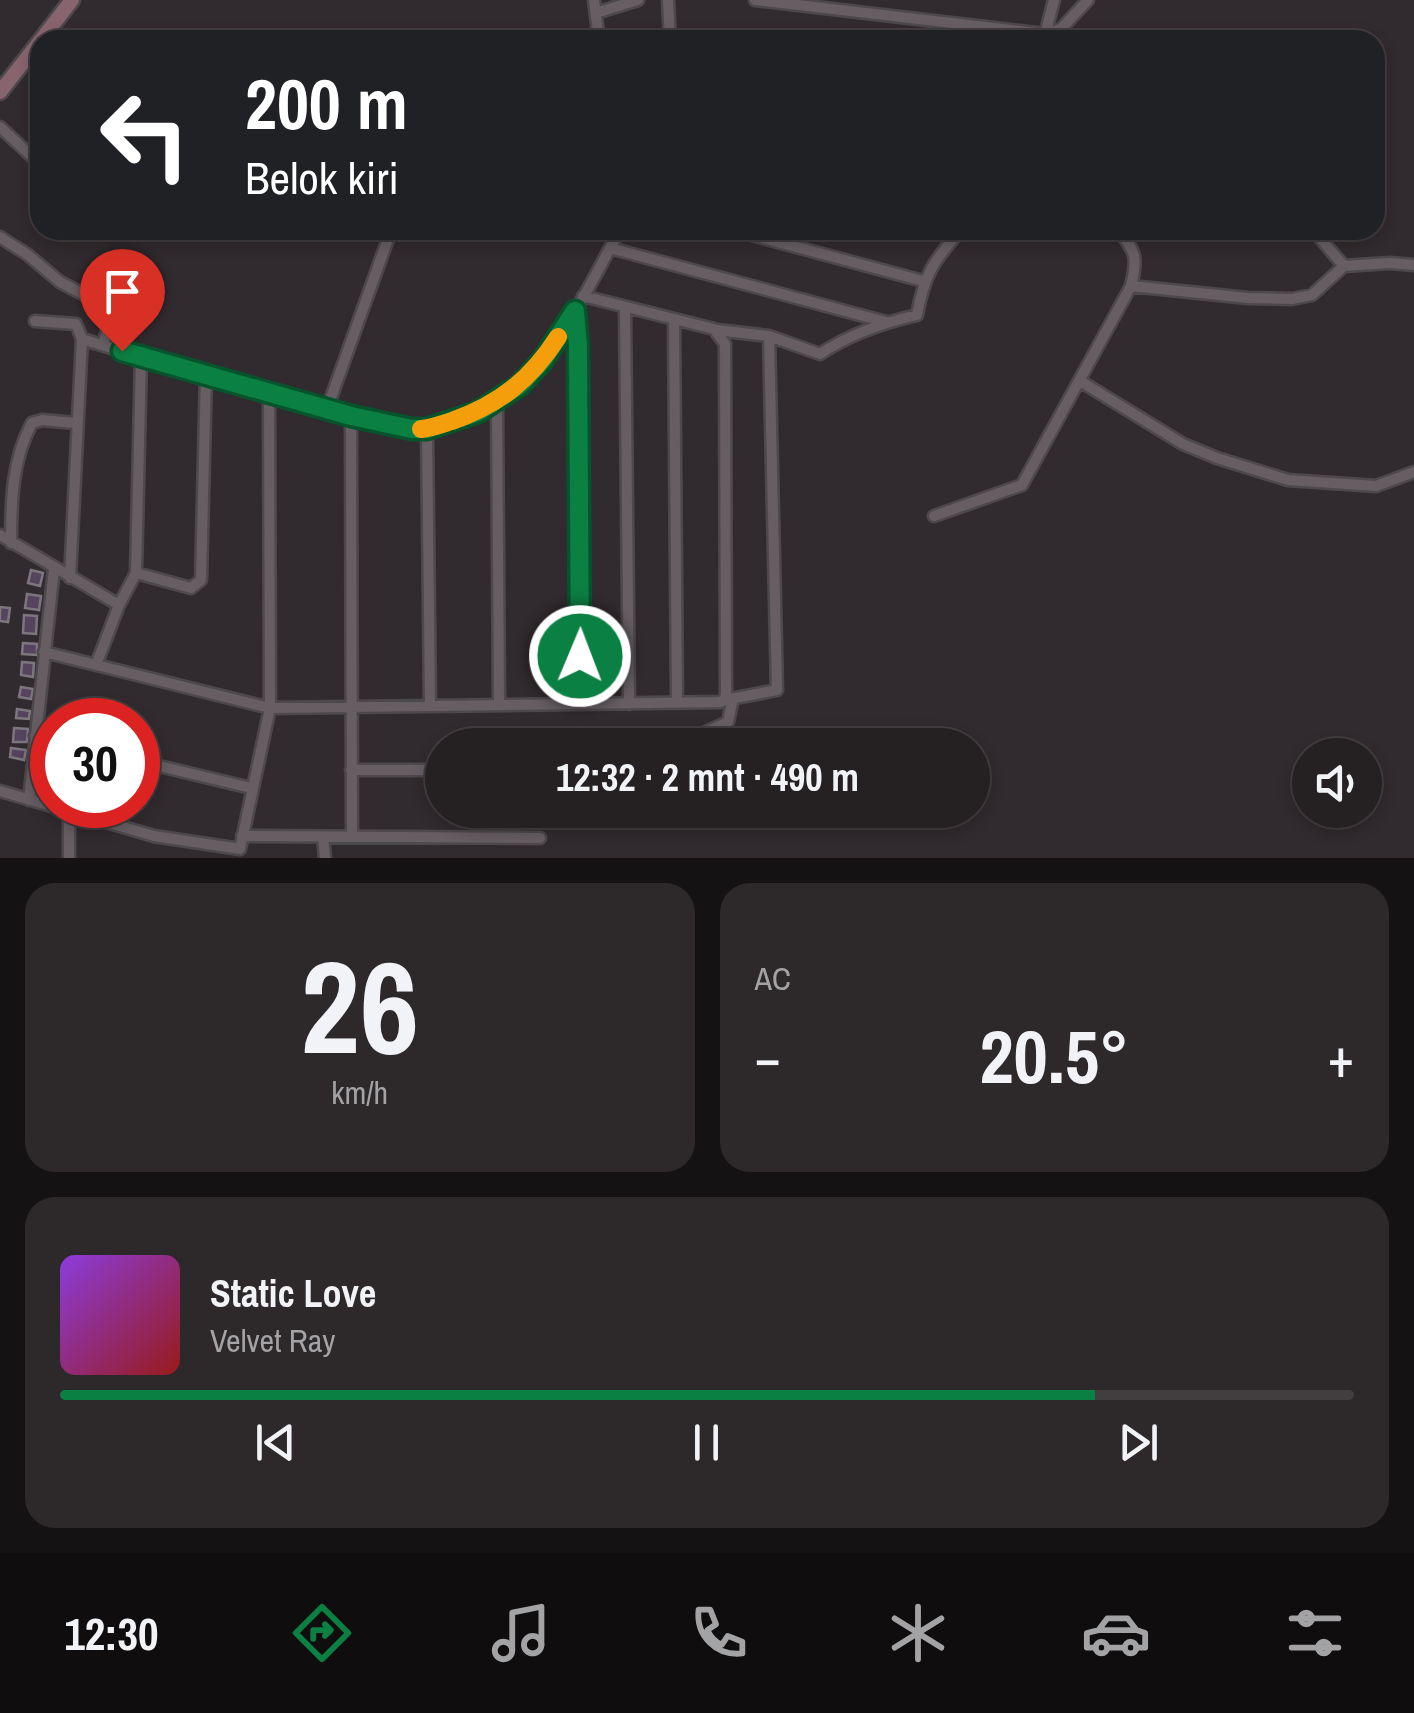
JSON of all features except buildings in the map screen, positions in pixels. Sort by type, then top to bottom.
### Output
[{"type":"street","points":[[49,30],[72,0]]},
{"type":"street","points":[[594,0],[598,30]]},
{"type":"street","points":[[596,13],[638,0]]},
{"type":"street","points":[[668,0],[670,30]]},
{"type":"street","points":[[756,0],[990,30]]},
{"type":"street","points":[[1046,30],[1054,0]]},
{"type":"street","points":[[1061,30],[1088,0]]},
{"type":"street","points":[[0,92],[30,54]]},
{"type":"street","points":[[0,127],[30,155]]},
{"type":"street","points":[[0,237],[60,282],[112,310],[103,345]]},
{"type":"street","points":[[328,409],[388,240]]},
{"type":"street","points":[[82,339],[351,416],[427,429],[478,412],[520,385],[543,360],[575,311],[614,240]]},
{"type":"street","points":[[770,240],[923,281]]},
{"type":"street","points":[[583,296],[714,329],[769,336],[820,354],[839,341],[886,322],[917,315],[923,281],[951,240]]},
{"type":"street","points":[[934,516],[1022,486],[1131,286],[1135,252],[1126,240]]},
{"type":"street","points":[[1322,240],[1344,266]]},
{"type":"street","points":[[610,248],[886,322]]},
{"type":"street","points":[[1131,286],[1248,298],[1306,297],[1344,266],[1414,265]]},
{"type":"street","points":[[626,308],[628,704]]},
{"type":"street","points":[[575,311],[581,595],[578,704]]},
{"type":"street","points":[[674,320],[676,703]]},
{"type":"street","points":[[35,321],[76,324],[82,339],[70,578]]},
{"type":"street","points":[[714,329],[725,344],[729,699],[728,722],[715,728]]},
{"type":"street","points":[[44,652],[270,708],[676,703],[777,690],[769,336]]},
{"type":"street","points":[[96,665],[136,574],[142,357]]},
{"type":"street","points":[[136,574],[191,588],[200,580],[206,374]]},
{"type":"street","points":[[1080,380],[1184,444],[1288,480],[1376,486],[1414,472]]},
{"type":"street","points":[[124,828],[240,854],[270,708],[269,392]]},
{"type":"street","points":[[497,401],[499,703]]},
{"type":"street","points":[[351,416],[352,836]]},
{"type":"street","points":[[11,542],[15,472],[23,438],[32,423],[42,420],[76,423]]},
{"type":"street","points":[[427,429],[430,704]]},
{"type":"street","points":[[0,535],[120,605]]},
{"type":"street","points":[[39,698],[54,569]]},
{"type":"street","points":[[160,765],[251,788]]},
{"type":"street","points":[[352,770],[425,770]]},
{"type":"street","points":[[0,792],[29,800],[30,789]]},
{"type":"street","points":[[69,828],[69,858]]},
{"type":"street","points":[[242,836],[540,838]]},
{"type":"street","points":[[323,837],[325,858]]},
{"type":"slow traffic","points":[[421,429],[478,412],[497,401],[520,385],[558,337]]},
{"type":"route","points":[[122,351],[351,416],[427,429],[478,412],[520,385],[543,360],[575,311],[580,656]]}]
